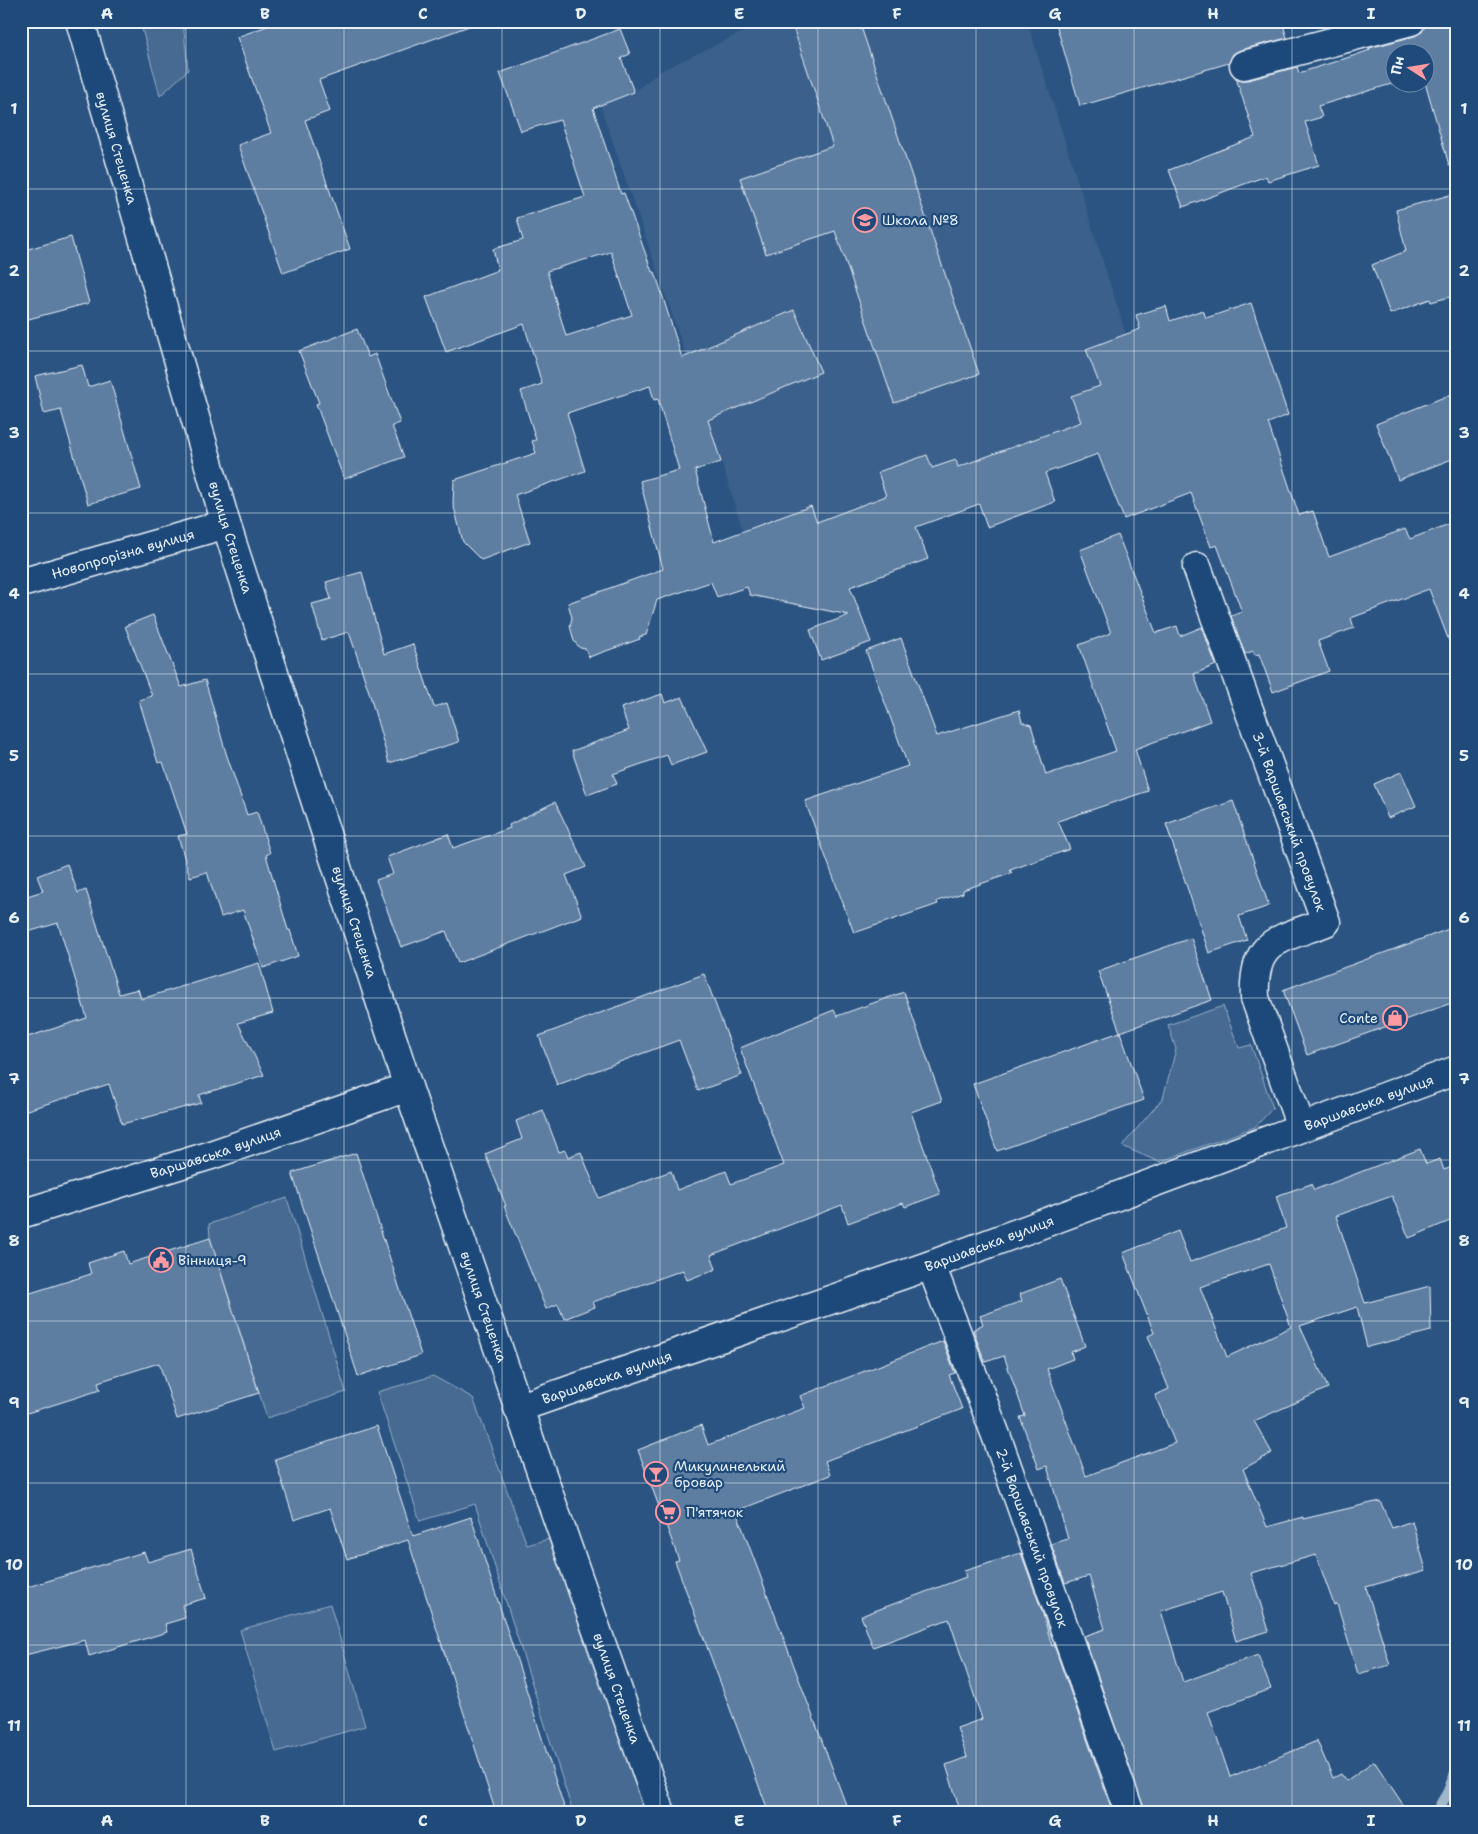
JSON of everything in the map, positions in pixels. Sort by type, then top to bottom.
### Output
[{"type":"street","name":"вулиця Стеценка","points":[[80,21],[226,524],[408,1086],[518,1408],[661,1813]]},
{"type":"street","points":[[1244,65],[1411,21]]},
{"type":"street","name":"Новопрорізна вулиця","points":[[21,583],[226,524]]},
{"type":"street","name":"3-й Варшавський провулок","points":[[1197,567],[1326,922],[1274,942],[1260,957],[1254,977],[1255,998],[1301,1127]]},
{"type":"street","name":"Варшавська вулиця","points":[[518,1408],[931,1265],[1457,1070]]},
{"type":"street","name":"Варшавська вулиця","points":[[21,1214],[208,1156],[408,1086]]},
{"type":"street","name":"2-й Варшавський провулок","points":[[931,1265],[997,1438],[1130,1813]]},
{"type":"shaded area","points":[[140,21],[183,21],[188,70],[160,96]]},
{"type":"shaded area","name":"Школа №8","points":[[766,21],[1027,21],[1126,334],[1087,349],[1100,386],[1072,396],[1081,422],[958,467],[955,460],[932,468],[927,455],[878,472],[886,496],[817,522],[811,506],[743,531],[710,425],[600,105],[634,92],[660,71]]},
{"type":"shaded area","points":[[1223,1006],[1239,1048],[1251,1045],[1273,1108],[1255,1127],[1159,1162],[1122,1146],[1163,1098],[1176,1049],[1168,1025]]},
{"type":"shaded area","points":[[287,1198],[346,1392],[267,1418],[210,1238],[209,1224]]},
{"type":"shaded area","points":[[433,1376],[473,1398],[527,1545],[549,1539],[647,1813],[573,1813],[475,1504],[420,1521],[377,1392]]},
{"type":"shaded area","points":[[330,1604],[365,1726],[276,1752],[240,1630]]},
{"type":"building","points":[[281,21],[471,21],[472,25],[319,80],[330,111],[305,120],[350,249],[283,273],[238,145],[271,133],[237,37]]},
{"type":"building","points":[[791,21],[859,21],[979,374],[894,403],[835,231],[766,254],[740,178],[833,146]]},
{"type":"building","points":[[1076,21],[1282,21],[1287,38],[1240,50],[1233,54],[1229,63],[1080,106],[1057,27]]},
{"type":"building","points":[[1426,21],[1457,21],[1457,164],[1449,165],[1428,92],[1436,92],[1436,42],[1392,42],[1415,36],[1422,32]]},
{"type":"building","points":[[620,29],[630,54],[621,58],[634,92],[593,108],[621,194],[624,193],[652,272],[655,272],[682,358],[794,310],[821,372],[708,420],[721,462],[695,470],[714,542],[811,506],[817,522],[886,496],[878,472],[927,455],[932,468],[956,460],[958,467],[1081,422],[1071,396],[1100,386],[1086,349],[1140,329],[1136,315],[1166,306],[1170,321],[1203,310],[1206,318],[1251,303],[1288,415],[1268,423],[1299,515],[1313,511],[1329,557],[1405,529],[1410,539],[1457,521],[1457,653],[1454,654],[1429,589],[1351,618],[1354,628],[1318,641],[1329,671],[1273,692],[1259,654],[1255,655],[1253,651],[1245,654],[1231,616],[1242,612],[1217,545],[1211,547],[1191,493],[1124,519],[1098,454],[1045,473],[1055,502],[987,527],[979,504],[916,527],[928,559],[850,587],[871,642],[821,660],[810,630],[849,615],[750,595],[747,587],[717,597],[711,582],[657,600],[646,635],[639,637],[640,639],[589,657],[586,649],[580,648],[574,641],[570,626],[572,618],[568,603],[663,569],[640,481],[679,470],[658,399],[654,400],[650,386],[567,413],[585,471],[515,495],[530,542],[481,560],[463,542],[453,503],[454,480],[536,453],[532,441],[536,440],[521,391],[542,384],[524,324],[446,352],[426,297],[498,270],[493,249],[523,240],[517,218],[585,197],[560,120],[521,131],[500,73]],"holes":[[[611,252],[632,315],[566,336],[547,271]]]},
{"type":"building","points":[[1386,44],[1386,86],[1318,106],[1322,117],[1305,122],[1319,165],[1268,181],[1266,176],[1183,207],[1169,170],[1255,137],[1236,78],[1248,80],[1297,67],[1299,73],[1370,50],[1369,48]]},
{"type":"building","points":[[1457,193],[1457,295],[1431,302],[1430,299],[1390,314],[1372,265],[1406,251],[1396,210]]},
{"type":"building","points":[[71,237],[89,303],[21,321],[21,251]]},
{"type":"building","points":[[357,329],[368,357],[375,354],[400,423],[392,426],[404,457],[344,479],[316,404],[319,403],[299,351]]},
{"type":"building","points":[[82,365],[88,387],[110,380],[141,489],[88,504],[61,410],[44,414],[35,376]]},
{"type":"building","points":[[1457,392],[1457,457],[1398,480],[1376,424]]},
{"type":"building","points":[[1118,535],[1156,633],[1177,626],[1180,636],[1202,627],[1216,665],[1194,674],[1210,721],[1135,749],[1148,791],[1058,821],[1070,849],[1010,870],[1012,873],[963,890],[963,893],[937,901],[938,904],[854,933],[805,801],[908,766],[866,651],[901,638],[937,736],[1019,710],[1022,722],[1031,725],[1046,775],[1116,751],[1079,645],[1111,633],[1080,550]]},
{"type":"building","points":[[362,572],[384,654],[413,644],[434,707],[447,703],[459,742],[389,763],[369,692],[349,632],[322,640],[312,604],[331,599],[326,582]]},
{"type":"building","points":[[153,615],[181,687],[205,680],[226,753],[247,815],[257,812],[270,853],[266,855],[288,930],[290,930],[298,956],[263,968],[243,910],[221,917],[207,872],[190,877],[178,836],[187,834],[163,762],[158,763],[139,700],[152,696],[125,626]]},
{"type":"building","points":[[662,694],[665,703],[682,697],[707,752],[671,765],[667,755],[613,774],[617,784],[587,795],[572,751],[629,730],[621,708]]},
{"type":"building","points":[[1401,772],[1416,806],[1388,818],[1374,784]]},
{"type":"building","points":[[1233,801],[1269,906],[1239,916],[1247,940],[1209,953],[1166,824]]},
{"type":"building","points":[[555,802],[586,867],[566,875],[582,916],[458,963],[446,931],[401,947],[376,880],[393,874],[387,857],[448,834],[453,848],[510,828],[509,825]]},
{"type":"building","points":[[67,864],[78,893],[86,890],[119,994],[138,989],[141,999],[259,963],[273,1013],[238,1023],[264,1075],[199,1095],[201,1103],[122,1124],[109,1084],[21,1112],[21,1039],[87,1018],[58,923],[21,934],[21,898],[43,891],[37,876]]},
{"type":"building","points":[[1457,926],[1457,1001],[1307,1055],[1283,990]]},
{"type":"building","points":[[1191,938],[1212,1000],[1120,1032],[1098,971]]},
{"type":"building","points":[[704,974],[742,1075],[698,1091],[679,1040],[557,1085],[539,1036]]},
{"type":"building","points":[[904,992],[942,1101],[911,1112],[940,1194],[905,1207],[903,1203],[848,1223],[842,1205],[711,1255],[716,1269],[687,1280],[683,1270],[593,1302],[595,1307],[564,1319],[558,1304],[546,1309],[485,1154],[522,1139],[516,1121],[543,1110],[559,1152],[565,1150],[568,1157],[581,1152],[599,1198],[671,1171],[677,1190],[726,1171],[731,1184],[784,1165],[740,1048],[834,1010],[837,1016]]},
{"type":"building","points":[[1120,1032],[1144,1100],[997,1151],[973,1084]]},
{"type":"building","points":[[1420,1149],[1426,1164],[1440,1159],[1444,1170],[1457,1165],[1457,1218],[1409,1238],[1392,1196],[1336,1216],[1365,1303],[1430,1286],[1431,1331],[1367,1347],[1357,1307],[1300,1326],[1328,1388],[1254,1421],[1272,1453],[1243,1469],[1267,1527],[1303,1517],[1303,1519],[1380,1501],[1392,1528],[1412,1521],[1426,1570],[1366,1587],[1390,1665],[1358,1674],[1337,1604],[1334,1605],[1316,1555],[1251,1573],[1269,1631],[1236,1641],[1222,1592],[1161,1611],[1183,1682],[1258,1655],[1271,1689],[1208,1712],[1230,1777],[1317,1741],[1333,1778],[1341,1774],[1346,1781],[1374,1761],[1408,1812],[1145,1813],[1084,1636],[1105,1629],[1089,1576],[1065,1583],[1051,1544],[1068,1539],[1047,1466],[1039,1469],[1020,1417],[1025,1416],[1004,1356],[985,1362],[973,1330],[983,1324],[980,1316],[1022,1301],[1020,1294],[1060,1279],[1085,1346],[1071,1352],[1073,1359],[1047,1369],[1086,1476],[1175,1443],[1155,1395],[1169,1389],[1148,1336],[1154,1333],[1123,1253],[1178,1231],[1190,1262],[1286,1228],[1276,1196],[1311,1184],[1314,1190]],"holes":[[[1269,1264],[1291,1327],[1227,1357],[1200,1287]]]},
{"type":"building","points":[[356,1153],[421,1355],[358,1376],[292,1173]]},
{"type":"building","points":[[210,1238],[259,1393],[177,1419],[159,1363],[98,1382],[100,1390],[21,1415],[21,1296],[91,1274],[88,1263],[124,1251],[128,1264]]},
{"type":"building","points":[[943,1341],[955,1373],[949,1375],[962,1409],[825,1461],[830,1475],[736,1511],[849,1813],[769,1813],[675,1561],[679,1560],[638,1450],[701,1425],[708,1445],[805,1408],[800,1396]]},
{"type":"building","points":[[377,1426],[413,1536],[471,1517],[566,1813],[496,1813],[408,1540],[347,1559],[330,1508],[294,1520],[275,1459]]},
{"type":"building","points":[[191,1549],[206,1598],[182,1605],[185,1618],[165,1624],[167,1632],[89,1656],[85,1640],[21,1656],[21,1589],[144,1552],[148,1562]]},
{"type":"building","points":[[1021,1553],[1042,1611],[1052,1646],[1054,1645],[1113,1813],[961,1813],[946,1765],[967,1757],[957,1728],[982,1719],[949,1619],[873,1647],[861,1616],[966,1577],[964,1571]]},
{"type":"waterway","points":[[1440,1813],[1441,1804],[1457,1769]]},
{"type":"place","name":"Школа №8","points":[[865,220]]},
{"type":"place","name":"Conte","points":[[1395,1018]]},
{"type":"place","name":"Вінниця-9","points":[[161,1260]]},
{"type":"place","name":"Микулинелький бровар","points":[[656,1474]]},
{"type":"place","name":"П'ятячок","points":[[668,1512]]}]
